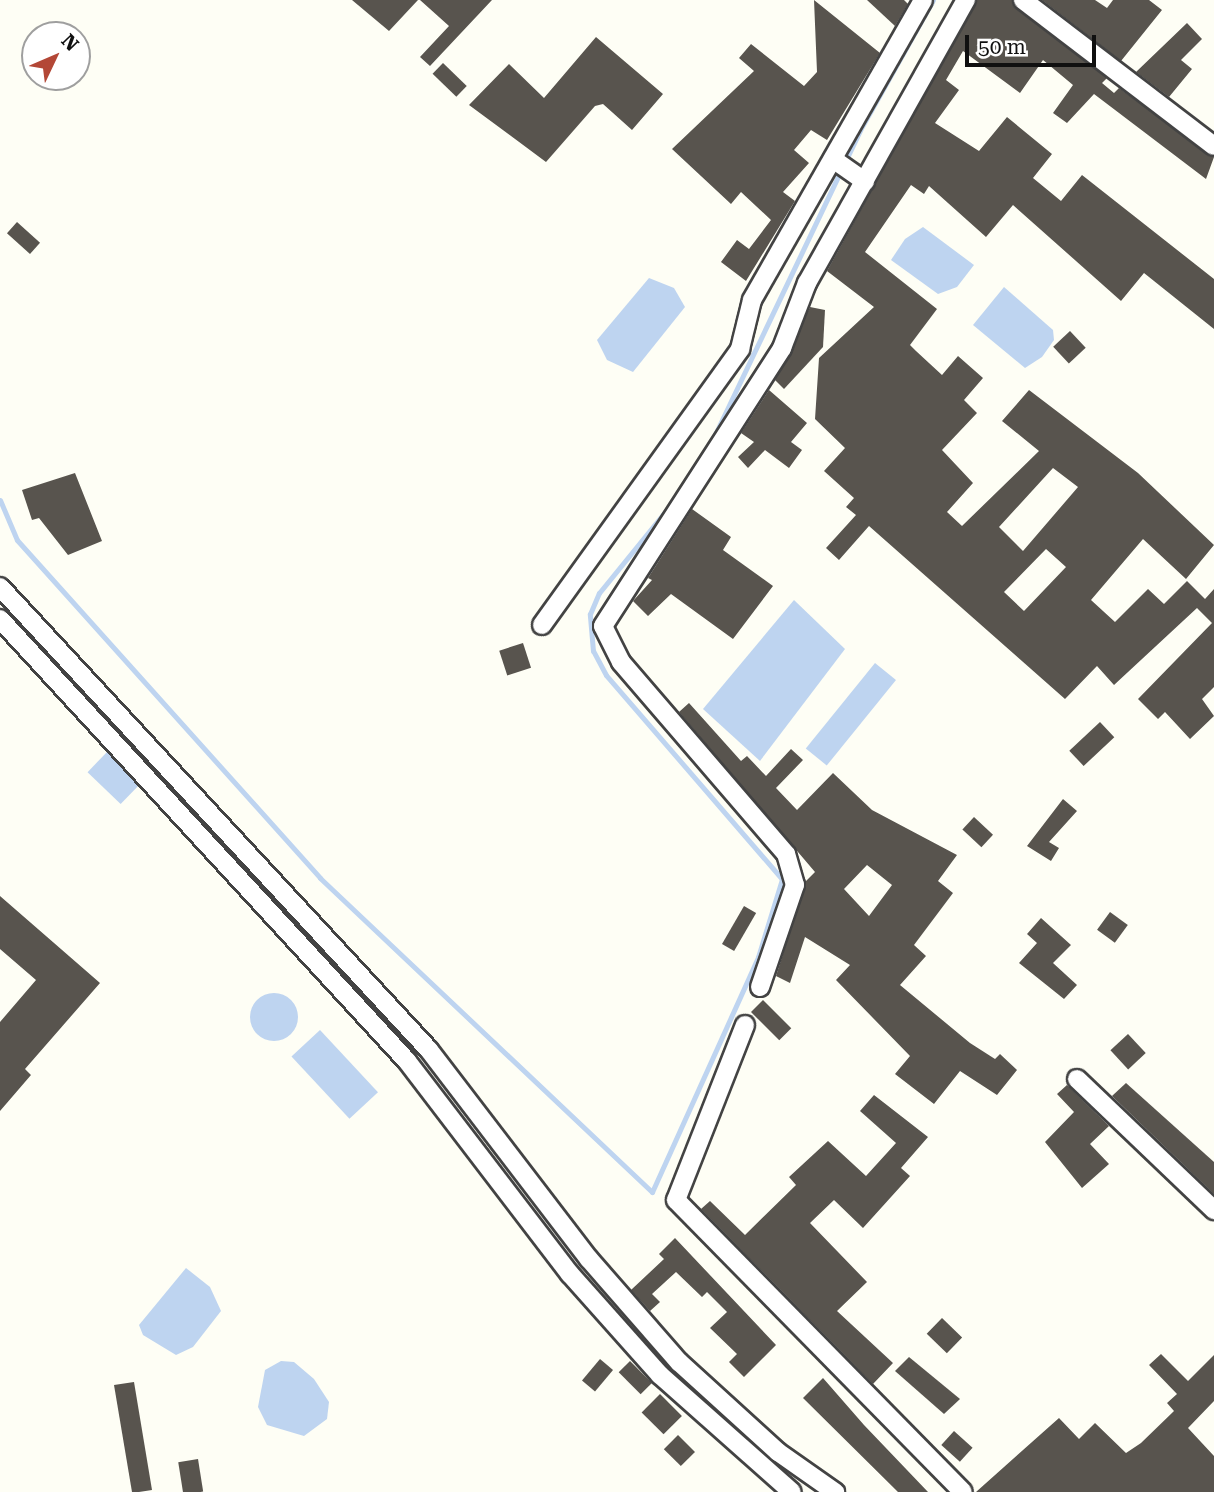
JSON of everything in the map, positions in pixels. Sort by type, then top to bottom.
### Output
[{"type":"street","points":[[542,625],[740,349],[752,300],[923,0]]},
{"type":"street","points":[[760,987],[795,885],[786,854],[621,662],[603,626],[782,348],[807,283],[966,0]]},
{"type":"street","points":[[1023,0],[1214,146]]},
{"type":"street","points":[[833,159],[865,181]]},
{"type":"street","points":[[0,587],[429,1050],[589,1259],[679,1362],[778,1452],[835,1492]]},
{"type":"street","points":[[0,619],[407,1061],[570,1274],[660,1375],[792,1492]]},
{"type":"street","points":[[745,1025],[676,1200],[963,1492]]},
{"type":"street","points":[[1077,1079],[1214,1210]]},
{"type":"water","points":[[923,227],[974,265],[957,287],[938,294],[891,260],[905,239]]},
{"type":"water","points":[[649,278],[674,288],[685,307],[633,372],[607,360],[597,340]]},
{"type":"water","points":[[1004,287],[1053,330],[1054,340],[1042,357],[1025,368],[973,325]]},
{"type":"water","points":[[794,600],[845,649],[760,761],[703,709]]},
{"type":"water","points":[[875,663],[896,680],[827,765],[806,748]]},
{"type":"water","points":[[107,752],[140,784],[121,804],[88,772]]},
{"type":"water","points":[[274,993],[291,1000],[298,1017],[291,1034],[274,1041],[257,1034],[250,1017],[257,1000]]},
{"type":"water","points":[[320,1030],[378,1092],[349,1119],[291,1057]]},
{"type":"water","points":[[186,1268],[210,1287],[221,1311],[193,1347],[176,1355],[143,1335],[139,1325]]},
{"type":"water","points":[[281,1361],[294,1362],[314,1379],[329,1402],[327,1419],[304,1436],[267,1425],[258,1407],[265,1370]]},
{"type":"building","points":[[352,0],[418,0],[389,31]]},
{"type":"building","points":[[420,0],[492,0],[430,66],[420,57],[449,26]]},
{"type":"building","points":[[814,0],[880,53],[827,140],[811,130],[794,150],[809,163],[783,192],[795,201],[746,281],[721,262],[737,240],[749,249],[771,220],[741,192],[731,204],[672,149],[754,71],[739,58],[751,44],[804,86],[817,72]]},
{"type":"building","points":[[867,0],[904,0],[908,4],[895,26]]},
{"type":"building","points":[[977,0],[1012,0],[1107,78],[1102,83],[1114,93],[1119,88],[1214,157],[1206,179],[1094,94],[1067,123],[1053,113],[1073,85],[1043,60],[1020,93],[963,51],[946,80],[959,90],[935,123],[979,151],[1007,117],[1052,154],[1033,178],[1061,201],[1082,175],[1214,279],[1214,329],[1144,273],[1121,301],[1013,205],[986,237],[929,186],[924,194],[911,185],[865,252],[937,309],[910,345],[942,375],[958,356],[983,378],[964,400],[977,413],[942,450],[973,483],[947,512],[962,526],[1039,451],[1002,421],[1029,390],[1138,473],[1214,545],[1186,579],[1143,539],[1091,600],[1115,622],[1148,589],[1164,604],[1187,581],[1205,599],[1214,589],[1214,687],[1202,699],[1214,716],[1190,739],[1165,712],[1158,719],[1138,699],[1212,623],[1197,608],[1114,685],[1097,666],[1065,699],[869,526],[839,560],[826,548],[856,515],[846,507],[854,498],[824,471],[845,448],[815,419],[819,358],[874,307],[827,271]],"holes":[[[1053,468],[1078,487],[1023,551],[999,527]],[[1046,549],[1066,567],[1024,611],[1004,592]]]},
{"type":"building","points":[[1042,0],[1095,0],[1107,8],[1113,0],[1149,0],[1162,10],[1121,61]]},
{"type":"building","points":[[1187,23],[1202,39],[1181,60],[1192,69],[1169,97],[1136,72]]},
{"type":"building","points":[[596,37],[663,94],[632,130],[603,104],[595,106],[546,162],[469,105],[509,64],[544,98]]},
{"type":"building","points":[[443,63],[467,86],[456,97],[433,74]]},
{"type":"building","points":[[17,222],[40,243],[30,254],[7,233]]},
{"type":"building","points":[[810,307],[825,310],[823,347],[784,389],[775,380]]},
{"type":"building","points":[[1070,331],[1086,348],[1069,364],[1053,347]]},
{"type":"building","points":[[769,390],[807,423],[791,442],[802,450],[789,468],[765,450],[748,468],[738,457],[754,442],[741,433]]},
{"type":"building","points":[[75,473],[102,541],[68,555],[39,518],[32,520],[22,490]]},
{"type":"building","points":[[692,509],[731,537],[723,550],[773,586],[733,639],[671,594],[648,616],[633,601],[652,580],[648,578]]},
{"type":"building","points":[[523,643],[531,668],[507,675],[499,651]]},
{"type":"building","points":[[689,703],[741,761],[747,756],[766,776],[791,749],[803,760],[776,788],[797,810],[833,773],[872,810],[957,855],[938,881],[953,893],[914,945],[926,956],[900,985],[970,1043],[995,1059],[1000,1054],[1017,1070],[997,1095],[960,1071],[934,1104],[895,1074],[910,1056],[836,980],[850,965],[805,937],[790,983],[776,976],[806,881],[815,872],[679,712]],"holes":[[[867,865],[892,885],[869,916],[844,889]]]},
{"type":"building","points":[[1100,722],[1114,737],[1084,766],[1069,751]]},
{"type":"building","points":[[1063,799],[1077,811],[1049,842],[1059,848],[1051,861],[1027,846]]},
{"type":"building","points":[[974,817],[993,835],[981,847],[962,829]]},
{"type":"building","points":[[0,896],[100,983],[25,1069],[31,1075],[0,1111],[0,1022],[36,980],[0,949]]},
{"type":"building","points":[[744,906],[756,913],[734,951],[722,944]]},
{"type":"building","points":[[1110,912],[1128,925],[1115,943],[1097,930]]},
{"type":"building","points":[[1041,918],[1071,945],[1053,963],[1077,985],[1064,999],[1019,963],[1037,943],[1027,934]]},
{"type":"building","points":[[763,1000],[791,1028],[779,1040],[751,1012]]},
{"type":"building","points":[[1128,1034],[1146,1053],[1128,1069],[1110,1050]]},
{"type":"building","points":[[1126,1083],[1214,1162],[1214,1194],[1112,1096]]},
{"type":"building","points":[[1067,1085],[1109,1126],[1090,1144],[1109,1164],[1082,1188],[1045,1142],[1074,1112],[1057,1094]]},
{"type":"building","points":[[874,1095],[928,1137],[901,1168],[910,1176],[863,1228],[834,1200],[810,1223],[867,1282],[837,1311],[893,1363],[873,1384],[701,1209],[710,1201],[745,1235],[796,1185],[789,1177],[828,1141],[866,1176],[896,1143],[860,1111]]},
{"type":"building","points":[[675,1238],[776,1345],[744,1377],[729,1362],[737,1354],[710,1328],[727,1312],[707,1292],[702,1297],[676,1272],[652,1294],[660,1302],[650,1311],[631,1290],[664,1259],[659,1254]]},
{"type":"building","points":[[942,1318],[962,1337],[947,1353],[927,1334]]},
{"type":"building","points":[[1161,1354],[1188,1381],[1214,1355],[1214,1401],[1188,1428],[1214,1456],[1214,1492],[976,1492],[1059,1418],[1079,1439],[1095,1423],[1126,1453],[1141,1443],[1174,1411],[1167,1403],[1177,1394],[1149,1365]]},
{"type":"building","points":[[909,1357],[960,1399],[944,1414],[895,1371]]},
{"type":"building","points":[[600,1359],[613,1370],[595,1391],[582,1380]]},
{"type":"building","points":[[630,1361],[652,1383],[641,1394],[619,1372]]},
{"type":"building","points":[[823,1378],[928,1492],[898,1492],[803,1398]]},
{"type":"building","points":[[134,1382],[152,1490],[139,1492],[132,1492],[114,1385]]},
{"type":"building","points":[[660,1394],[682,1416],[664,1434],[642,1412]]},
{"type":"building","points":[[954,1431],[973,1448],[960,1462],[941,1445]]},
{"type":"building","points":[[678,1435],[695,1452],[681,1466],[664,1449]]},
{"type":"building","points":[[198,1459],[203,1492],[183,1492],[178,1462]]},
{"type":"waterway","points":[[709,447],[860,130],[933,0]]},
{"type":"waterway","points":[[0,500],[17,540],[320,878],[652,1192],[758,957],[782,879],[606,675],[593,651],[590,614],[599,593],[673,502]]}]
